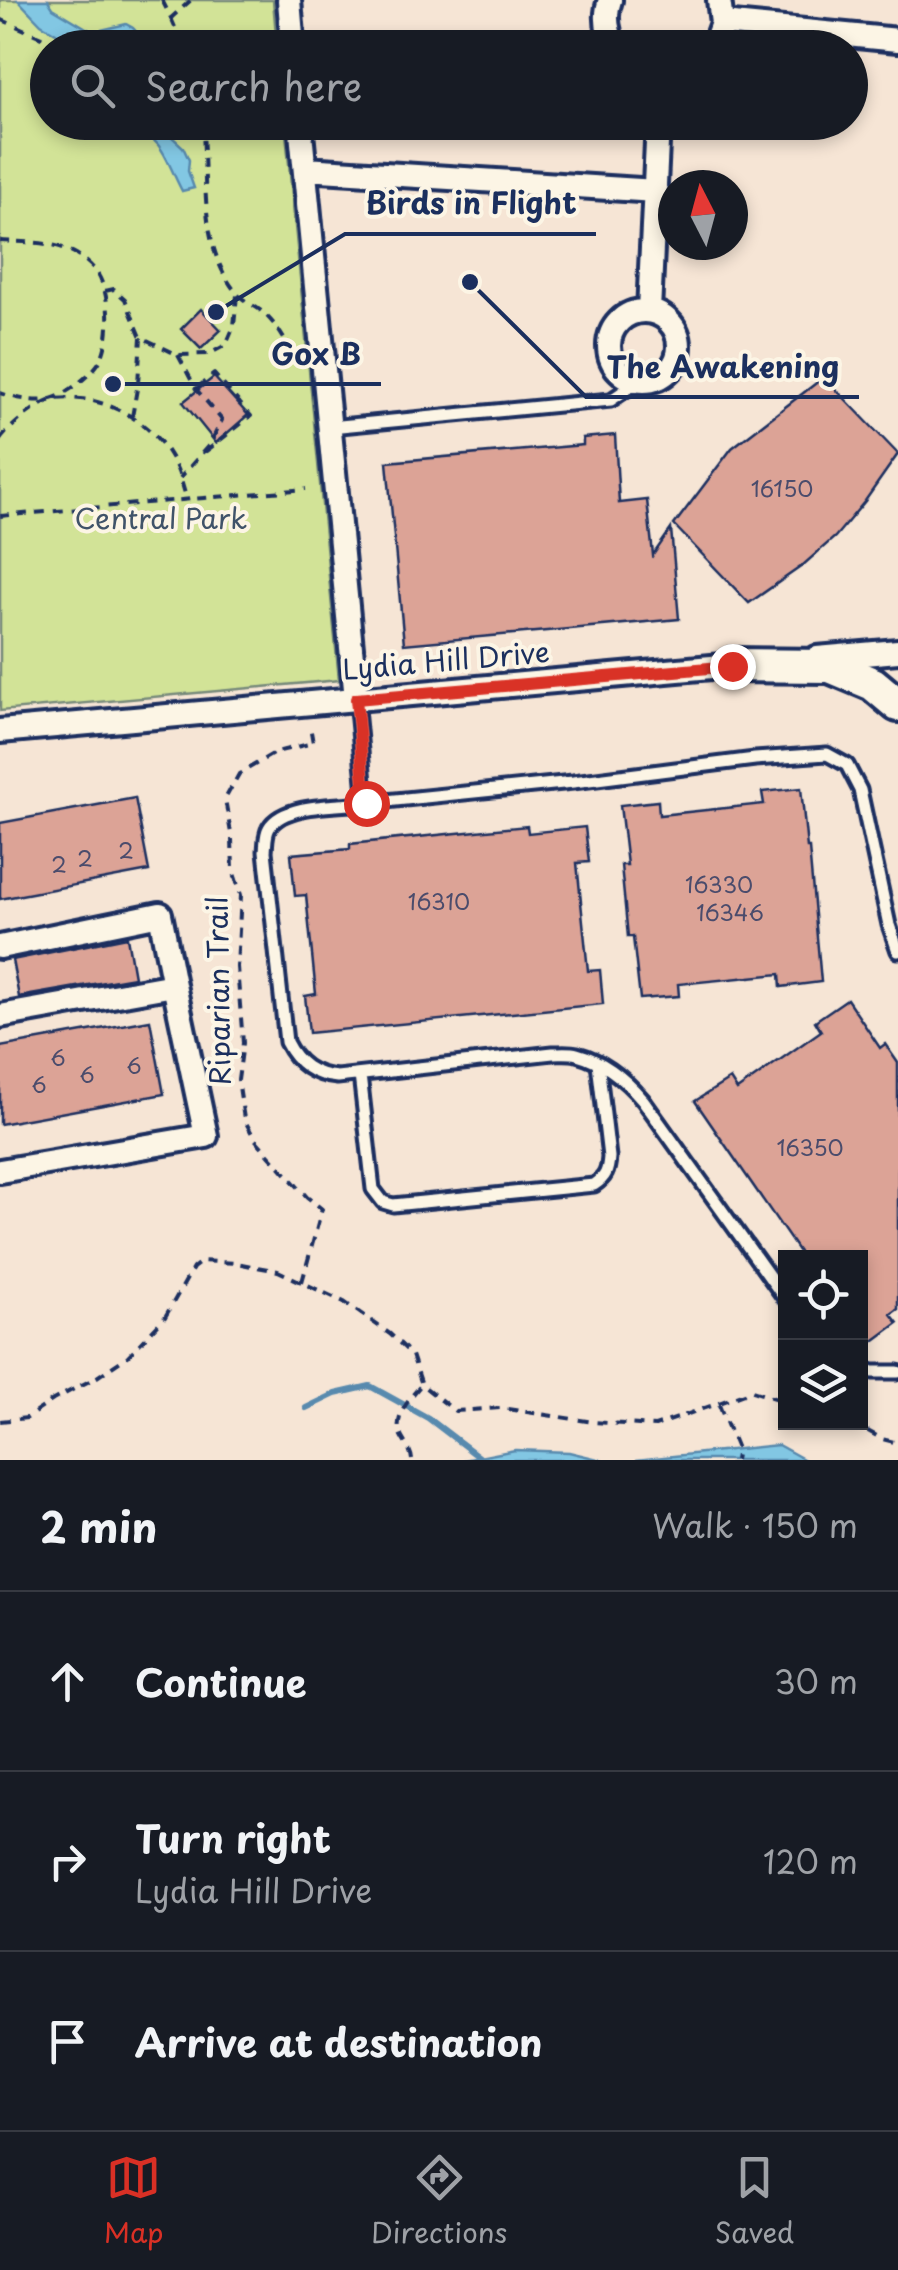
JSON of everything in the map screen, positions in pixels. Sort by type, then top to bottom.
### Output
[{"type":"street","points":[[288,0],[291,30]]},
{"type":"street","points":[[608,30],[610,0]]},
{"type":"street","points":[[720,11],[837,30]]},
{"type":"street","points":[[868,35],[898,40]]},
{"type":"street","points":[[302,140],[356,699]]},
{"type":"street","points":[[649,311],[657,140]]},
{"type":"street","points":[[305,170],[656,191]]},
{"type":"street","points":[[649,311],[672,325],[679,351],[665,374],[639,381],[616,367],[609,341],[622,318],[649,311]]},
{"type":"street","name":"Lydia Hill Drive","points":[[0,731],[898,651]]},
{"type":"street","points":[[732,666],[830,666],[873,684],[898,706]]},
{"type":"street","points":[[0,947],[160,914],[206,1136],[0,1171]]},
{"type":"street","points":[[0,1016],[174,985]]},
{"type":"lane","points":[[330,427],[612,400],[639,381]]},
{"type":"lane","points":[[356,699],[366,803]]},
{"type":"lane","points":[[778,1289],[643,1100],[628,1082],[598,1063],[576,1054],[553,1054],[337,1077],[312,1072],[300,1063],[286,1042],[266,832],[276,820],[300,809],[827,754],[847,765],[860,790],[898,951]]},
{"type":"lane","points":[[360,1075],[373,1188],[383,1202],[393,1205],[594,1185],[602,1180],[608,1172],[609,1157],[598,1063]]},
{"type":"lane","points":[[868,1370],[898,1372]]},
{"type":"path","points":[[162,0],[176,30]]},
{"type":"path","points":[[171,18],[191,0]]},
{"type":"path","points":[[0,19],[30,32]]},
{"type":"path","points":[[204,140],[205,207],[223,272],[237,294],[276,326],[293,355]]},
{"type":"path","points":[[0,241],[45,242],[74,253],[94,268],[105,291],[108,325],[100,360],[78,384],[9,427],[0,440]]},
{"type":"path","points":[[105,291],[114,289],[125,299],[140,337],[132,417]]},
{"type":"path","points":[[140,337],[178,356],[209,354],[226,345],[234,326],[237,294]]},
{"type":"path","points":[[178,356],[196,389],[222,420],[210,444],[179,478]]},
{"type":"path","points":[[196,389],[214,374],[251,416],[201,454]]},
{"type":"path","points":[[0,393],[22,400],[87,400],[127,413],[174,462],[187,500]]},
{"type":"path","points":[[0,516],[306,489]]},
{"type":"path","name":"Riparian Trail","points":[[309,723],[313,743],[276,752],[239,774],[224,799],[233,870],[241,895],[237,967],[243,1043],[238,1080],[244,1119],[254,1140],[322,1209]]},
{"type":"path","points":[[302,1282],[323,1201]]},
{"type":"path","points":[[0,1421],[27,1418],[128,1356],[165,1317],[193,1268],[202,1261],[278,1271],[344,1302],[390,1334],[412,1355],[422,1385],[455,1411],[500,1408],[593,1422],[655,1426],[752,1392],[778,1400]]},
{"type":"path","points":[[412,1460],[412,1451],[399,1432],[400,1417],[422,1385]]},
{"type":"path","points":[[719,1405],[737,1449],[735,1460]]},
{"type":"path","points":[[866,1430],[898,1442]]},
{"type":"green space","name":"Central Park","points":[[0,0],[273,0],[276,30],[30,30],[30,140],[287,140],[339,680],[0,711]]},
{"type":"water","points":[[18,0],[48,0],[53,8],[90,30],[51,30]]},
{"type":"water","points":[[126,24],[135,30],[101,30]]},
{"type":"water","points":[[152,140],[175,140],[183,147],[194,188],[182,191]]},
{"type":"water","points":[[778,1445],[805,1460],[636,1460]]},
{"type":"water","points":[[515,1450],[569,1452],[602,1460],[464,1460]]},
{"type":"building","points":[[201,309],[221,330],[201,349],[181,329]]},
{"type":"building","points":[[214,377],[248,415],[216,443],[183,402]]},
{"type":"building","points":[[824,377],[898,454],[835,537],[749,603],[674,525],[732,448]]},
{"type":"building","points":[[615,435],[619,503],[647,500],[653,555],[671,529],[679,619],[404,644],[387,462],[583,445],[583,438]]},
{"type":"building","points":[[801,788],[821,982],[781,987],[780,974],[678,984],[679,996],[640,999],[633,937],[628,937],[621,865],[627,865],[620,805],[658,801],[659,815],[764,804],[762,792]]},
{"type":"building","points":[[135,798],[149,871],[0,899],[0,823]]},
{"type":"building","points":[[527,826],[528,833],[585,827],[589,862],[577,863],[588,971],[600,970],[603,1004],[309,1033],[305,996],[316,994],[306,895],[295,896],[291,854]]},
{"type":"building","points":[[127,937],[134,977],[19,997],[12,960]]},
{"type":"building","points":[[847,999],[880,1048],[885,1044],[898,1063],[898,1309],[891,1314],[898,1323],[868,1345],[868,1250],[797,1250],[695,1101],[730,1079],[737,1090],[821,1031],[815,1021]]},
{"type":"building","points":[[150,1020],[164,1094],[0,1124],[0,1047]]},
{"type":"waterway","points":[[306,1408],[335,1394],[370,1386],[428,1418],[479,1457]]},
{"type":"place","name":"The Awakening","points":[[470,282]]},
{"type":"place","name":"Birds in Flight","points":[[216,312]]},
{"type":"place","name":"Gox B","points":[[113,384]]},
{"type":"route","points":[[366,803],[356,699],[732,666]]}]
